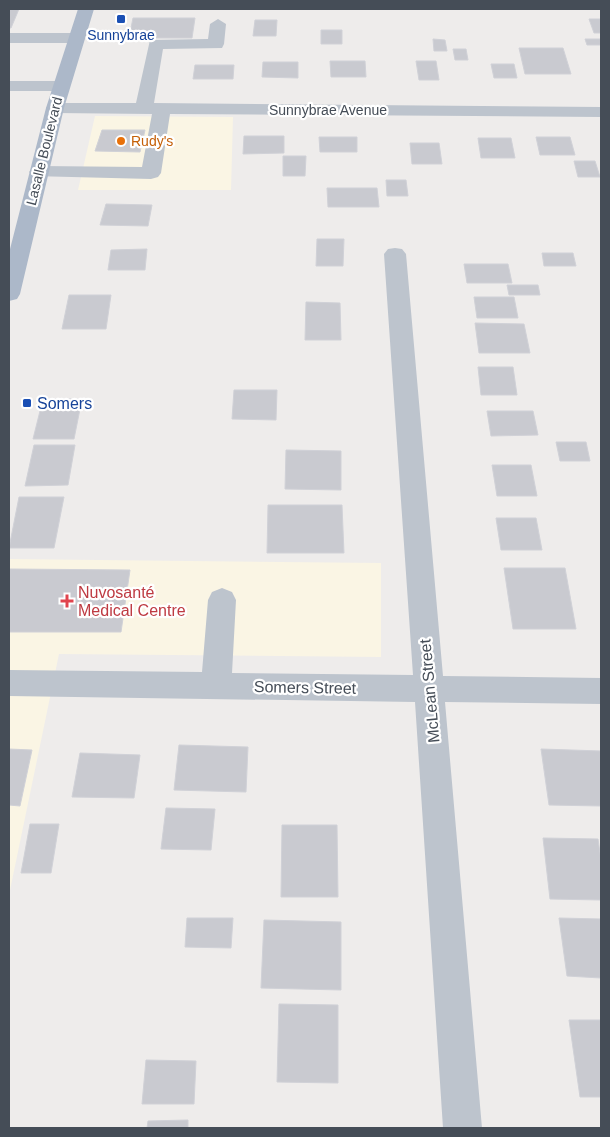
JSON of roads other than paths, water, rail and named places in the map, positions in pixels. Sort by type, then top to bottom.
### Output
[{"type":"main road","name":"Lasalle Boulevard","points":[[9,294],[15,242],[39,172],[61,86],[86,9]]},
{"type":"street","points":[[39,172],[151,173],[156,44],[216,44],[218,24]]},
{"type":"street","points":[[9,38],[76,38]]},
{"type":"street","points":[[9,86],[61,86]]},
{"type":"street","name":"Sunnybrae Avenue","points":[[55,108],[601,112]]},
{"type":"street","name":"McLean Street","points":[[395,254],[463,1128]]},
{"type":"street","points":[[216,686],[222,600]]},
{"type":"street","name":"Somers Street","points":[[9,683],[601,691]]},
{"type":"place","name":"Sunnybrae","points":[[121,19]]},
{"type":"place","name":"Rudy's","points":[[121,141]]},
{"type":"place","name":"Somers","points":[[27,403]]},
{"type":"place","name":"Nuvosanté Medical Centre","points":[[67,601]]}]
